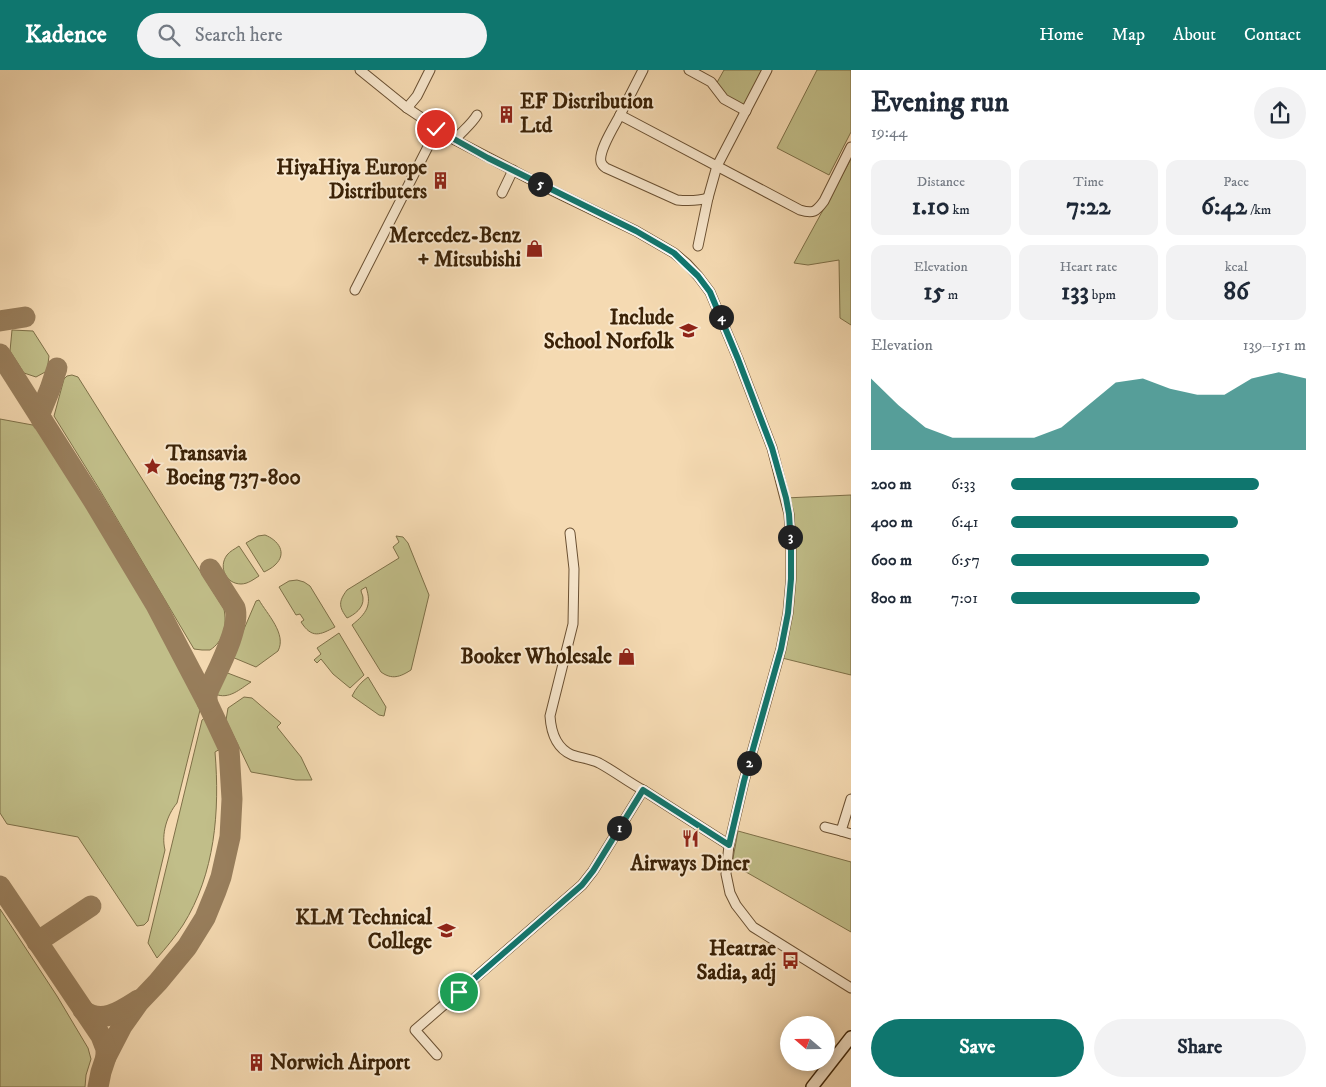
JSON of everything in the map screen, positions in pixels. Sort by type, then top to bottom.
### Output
[{"type":"street","points":[[360,70],[436,129],[513,170],[636,231],[674,253],[698,276],[710,292],[772,448],[789,514],[791,545],[788,613],[781,649],[744,781],[729,845],[726,874],[730,893],[736,905],[753,927],[851,988]]},
{"type":"street","points":[[407,108],[417,96],[430,70]]},
{"type":"street","points":[[643,70],[620,115],[599,148],[602,164],[606,168],[678,200],[708,198]]},
{"type":"street","points":[[689,70],[711,82],[724,98],[746,111]]},
{"type":"street","points":[[698,246],[709,214],[708,198],[718,166],[767,70]]},
{"type":"street","points":[[455,140],[472,124],[477,114]]},
{"type":"street","points":[[620,115],[800,210],[811,213],[819,208],[824,201],[851,147]]},
{"type":"street","points":[[355,290],[436,129]]},
{"type":"street","points":[[502,193],[513,170]]},
{"type":"street","points":[[570,533],[574,568],[573,624],[550,716],[554,736],[564,750],[570,754],[598,763],[729,845]]},
{"type":"street","points":[[437,1055],[415,1030],[582,885],[593,871],[643,790]]},
{"type":"street","points":[[841,831],[851,798]]},
{"type":"street","points":[[824,827],[851,834]]},
{"type":"street","points":[[815,1086],[851,1037]]},
{"type":"shaded area","points":[[724,70],[767,70],[746,111],[715,86]]},
{"type":"shaded area","points":[[817,70],[851,70],[851,132],[829,175],[777,148]]},
{"type":"shaded area","points":[[851,159],[851,325],[840,318],[839,260],[808,265],[794,263]]},
{"type":"shaded area","points":[[12,330],[33,331],[49,356],[47,371],[36,377],[24,373],[10,351]]},
{"type":"shaded area","points":[[72,375],[78,377],[224,609],[225,627],[219,642],[210,650],[194,649],[54,416],[64,379]]},
{"type":"shaded area","points":[[0,419],[38,426],[128,571],[201,706],[177,803],[170,813],[166,825],[165,850],[148,921],[144,925],[137,926],[78,837],[7,824],[0,813]]},
{"type":"shaded area","points":[[851,495],[851,675],[778,657],[791,579],[785,498]]},
{"type":"shaded area","points":[[265,535],[274,540],[280,547],[281,556],[273,567],[264,572],[246,543],[258,536]]},
{"type":"shaded area","points":[[396,536],[403,537],[408,543],[429,595],[411,670],[400,676],[392,677],[381,672],[352,625],[367,608],[368,593],[366,587],[361,590],[362,605],[353,615],[347,618],[342,611],[341,601],[347,590],[399,558],[393,547],[399,542]]},
{"type":"shaded area","points":[[239,546],[259,576],[244,584],[231,581],[225,574],[223,565],[227,555]]},
{"type":"shaded area","points":[[297,580],[310,586],[335,627],[316,634],[305,627],[301,622],[304,620],[300,614],[296,615],[279,587],[289,581]]},
{"type":"shaded area","points":[[259,600],[275,624],[280,638],[280,645],[278,651],[256,667],[232,657],[256,601]]},
{"type":"shaded area","points":[[339,633],[364,675],[350,688],[333,674],[321,659],[317,663],[314,660],[321,654],[317,648]]},
{"type":"shaded area","points":[[225,672],[251,682],[230,695],[215,694]]},
{"type":"shaded area","points":[[368,677],[386,707],[384,716],[379,715],[352,696],[359,685]]},
{"type":"shaded area","points":[[244,697],[252,698],[281,723],[277,727],[301,757],[312,780],[296,780],[251,772],[226,720],[228,708]]},
{"type":"shaded area","points":[[206,717],[220,749],[215,752],[216,819],[209,863],[194,905],[183,925],[157,958],[148,943],[202,720]]},
{"type":"shaded area","points":[[738,831],[851,862],[851,932],[732,864]]},
{"type":"shaded area","points":[[0,909],[57,996],[88,1048],[91,1059],[86,1075],[85,1087],[0,1087]]},
{"type":"taxiway","points":[[0,321],[25,317]]},
{"type":"taxiway","points":[[0,354],[93,500],[156,605],[207,702],[229,749],[232,799],[230,837],[216,891],[205,918],[187,947],[139,1002],[122,1026],[106,1057],[98,1087]]},
{"type":"taxiway","points":[[42,421],[41,411],[57,368]]},
{"type":"taxiway","points":[[207,702],[209,689],[232,637],[236,616],[235,608],[210,569]]},
{"type":"taxiway","points":[[0,886],[101,1036],[106,1049],[106,1057]]},
{"type":"taxiway","points":[[37,942],[91,906]]},
{"type":"taxiway","points":[[83,1010],[97,1016],[111,1015],[138,1000]]},
{"type":"place","name":"EF Distribution Ltd","points":[[506,114]]},
{"type":"place","name":"HiyaHiya Europe Distributers","points":[[441,180]]},
{"type":"place","name":"Mercedez-Benz + Mitsubishi","points":[[535,248]]},
{"type":"place","name":"Include School Norfolk","points":[[688,330]]},
{"type":"place","name":"Transavia Boeing 737-800","points":[[152,466]]},
{"type":"place","name":"Booker Wholesale","points":[[626,657]]},
{"type":"place","name":"Airways Diner","points":[[690,839]]},
{"type":"place","name":"KLM Technical College","points":[[446,930]]},
{"type":"place","name":"Heatrae Sadia, adj","points":[[790,961]]},
{"type":"place","name":"Norwich Airport","points":[[256,1063]]},
{"type":"route","points":[[436,129],[488,158],[636,231],[674,253],[698,276],[710,292],[772,448],[789,514],[791,545],[788,613],[781,649],[744,781],[729,845],[643,790],[593,871],[582,885],[459,992]]}]
